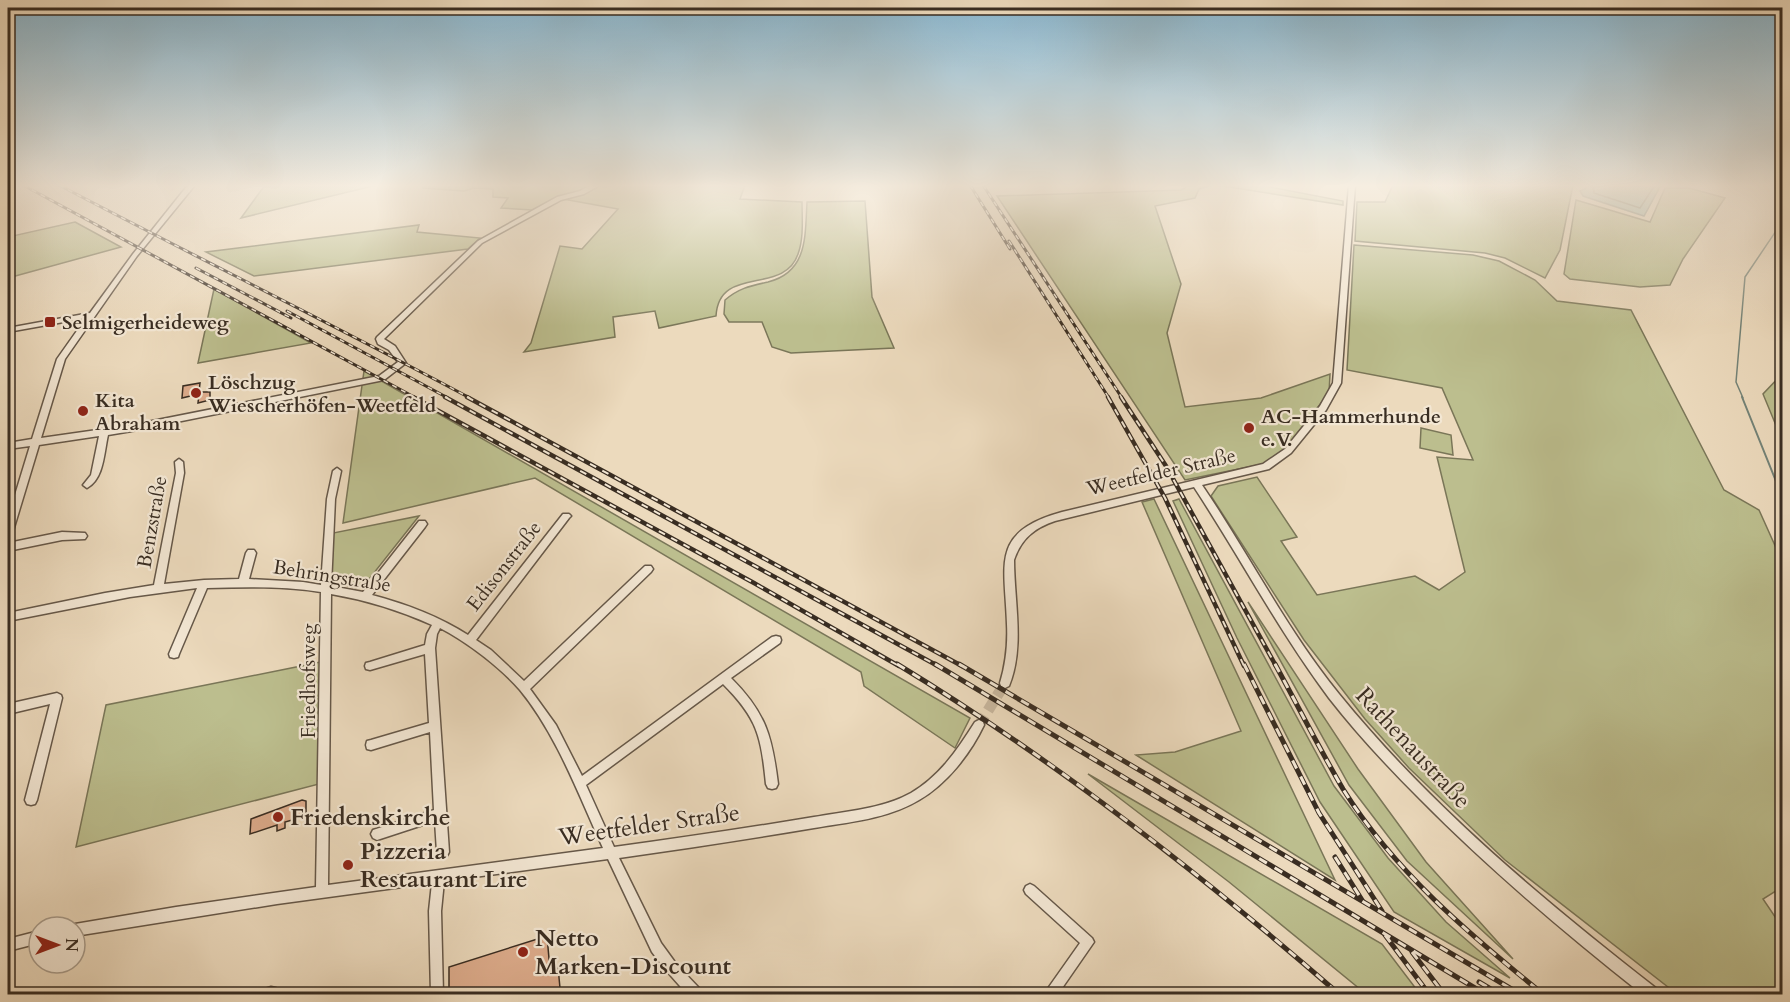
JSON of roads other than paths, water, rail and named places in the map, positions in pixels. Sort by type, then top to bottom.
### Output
[{"type":"street","points":[[8,531],[61,359],[154,232]]},
{"type":"street","points":[[8,446],[104,432],[381,378],[402,363],[400,357],[380,339],[480,242],[498,232]]},
{"type":"street","name":"Weetfelder Straße","points":[[1005,683],[1011,668],[1014,641],[1009,560],[1011,548],[1024,531],[1048,518],[1248,472],[1278,461],[1334,393],[1341,358],[1349,232]]},
{"type":"street","points":[[8,330],[92,315]]},
{"type":"street","points":[[87,485],[95,476],[104,432]]},
{"type":"street","name":"Benzstraße","points":[[158,588],[180,473],[179,462]]},
{"type":"street","name":"Friedhofsweg","points":[[322,893],[326,590],[331,499],[337,471]]},
{"type":"street","name":"Rathenaustraße","points":[[1196,484],[1316,671],[1356,722],[1464,832],[1532,894],[1652,994]]},
{"type":"street","name":"Edisonstraße","points":[[471,639],[566,516]]},
{"type":"street","points":[[366,595],[422,525]]},
{"type":"street","points":[[8,547],[62,536],[82,536]]},
{"type":"street","name":"Behringstraße","points":[[243,582],[251,553]]},
{"type":"street","points":[[525,687],[648,568]]},
{"type":"street","name":"Behringstraße","points":[[8,617],[158,588],[243,582],[366,595],[402,606],[471,639],[525,687],[551,728],[610,854],[660,953],[695,994]]},
{"type":"street","points":[[174,654],[204,584]]},
{"type":"street","points":[[438,622],[432,634],[430,648],[443,852]]},
{"type":"street","points":[[579,784],[776,640]]},
{"type":"street","points":[[370,666],[430,648]]},
{"type":"street","points":[[725,679],[746,699],[765,730],[772,784]]},
{"type":"street","points":[[8,710],[57,698],[31,800]]},
{"type":"street","name":"Weetfelder Straße","points":[[87,928],[807,825],[885,810],[921,795],[946,774],[979,724]]},
{"type":"street","points":[[371,745],[435,726]]},
{"type":"street","points":[[377,834],[440,814]]},
{"type":"street","points":[[437,994],[435,911],[439,878]]},
{"type":"street","points":[[1030,890],[1088,942],[1050,994]]},
{"type":"street","points":[[8,945],[27,941]]},
{"type":"waterway","points":[[1743,398],[1736,382],[1745,277],[1775,232]]},
{"type":"waterway","points":[[1742,397],[1782,496]]},
{"type":"tunnel","points":[[979,725],[1005,683]]},
{"type":"railway","points":[[109,232],[416,398]]},
{"type":"railway","points":[[150,232],[470,398]]},
{"type":"railway","points":[[999,232],[1010,249]]},
{"type":"railway","points":[[1014,232],[1122,398]]},
{"type":"railway","points":[[1009,241],[1109,398]]},
{"type":"railway","points":[[196,268],[291,318]]},
{"type":"railway","points":[[287,311],[448,398]]},
{"type":"railway","points":[[413,397],[754,583],[899,666]]},
{"type":"railway","points":[[445,397],[938,666]]},
{"type":"railway","points":[[467,397],[962,666]]},
{"type":"railway","points":[[1108,397],[1165,498],[1244,666]]},
{"type":"railway","points":[[1121,397],[1166,466],[1276,666]]},
{"type":"railway","points":[[897,664],[1013,739],[1125,820],[1234,905],[1339,994]]},
{"type":"railway","points":[[935,664],[1485,994]]},
{"type":"railway","points":[[959,664],[1520,994]]},
{"type":"railway","points":[[1244,664],[1319,813],[1382,911]]},
{"type":"railway","points":[[1275,664],[1343,789],[1385,847],[1434,900],[1543,994]]},
{"type":"railway","points":[[1335,857],[1362,900]]},
{"type":"railway","points":[[1385,935],[1429,994]]},
{"type":"railway","points":[[1412,952],[1444,994]]},
{"type":"railway","points":[[1479,982],[1499,994]]},
{"type":"place","name":"Selmigerheideweg","points":[[50,322]]},
{"type":"place","name":"Löschzug Wiescherhöfen-Weetfeld","points":[[196,393]]},
{"type":"place","name":"Kita Abraham","points":[[83,411]]},
{"type":"place","name":"AC-Hammerhunde e.V.","points":[[1249,428]]},
{"type":"place","name":"Friedenskirche","points":[[278,817]]},
{"type":"place","name":"Pizzeria Restaurant Lire","points":[[348,865]]},
{"type":"place","name":"Netto Marken-Discount","points":[[523,952]]}]
